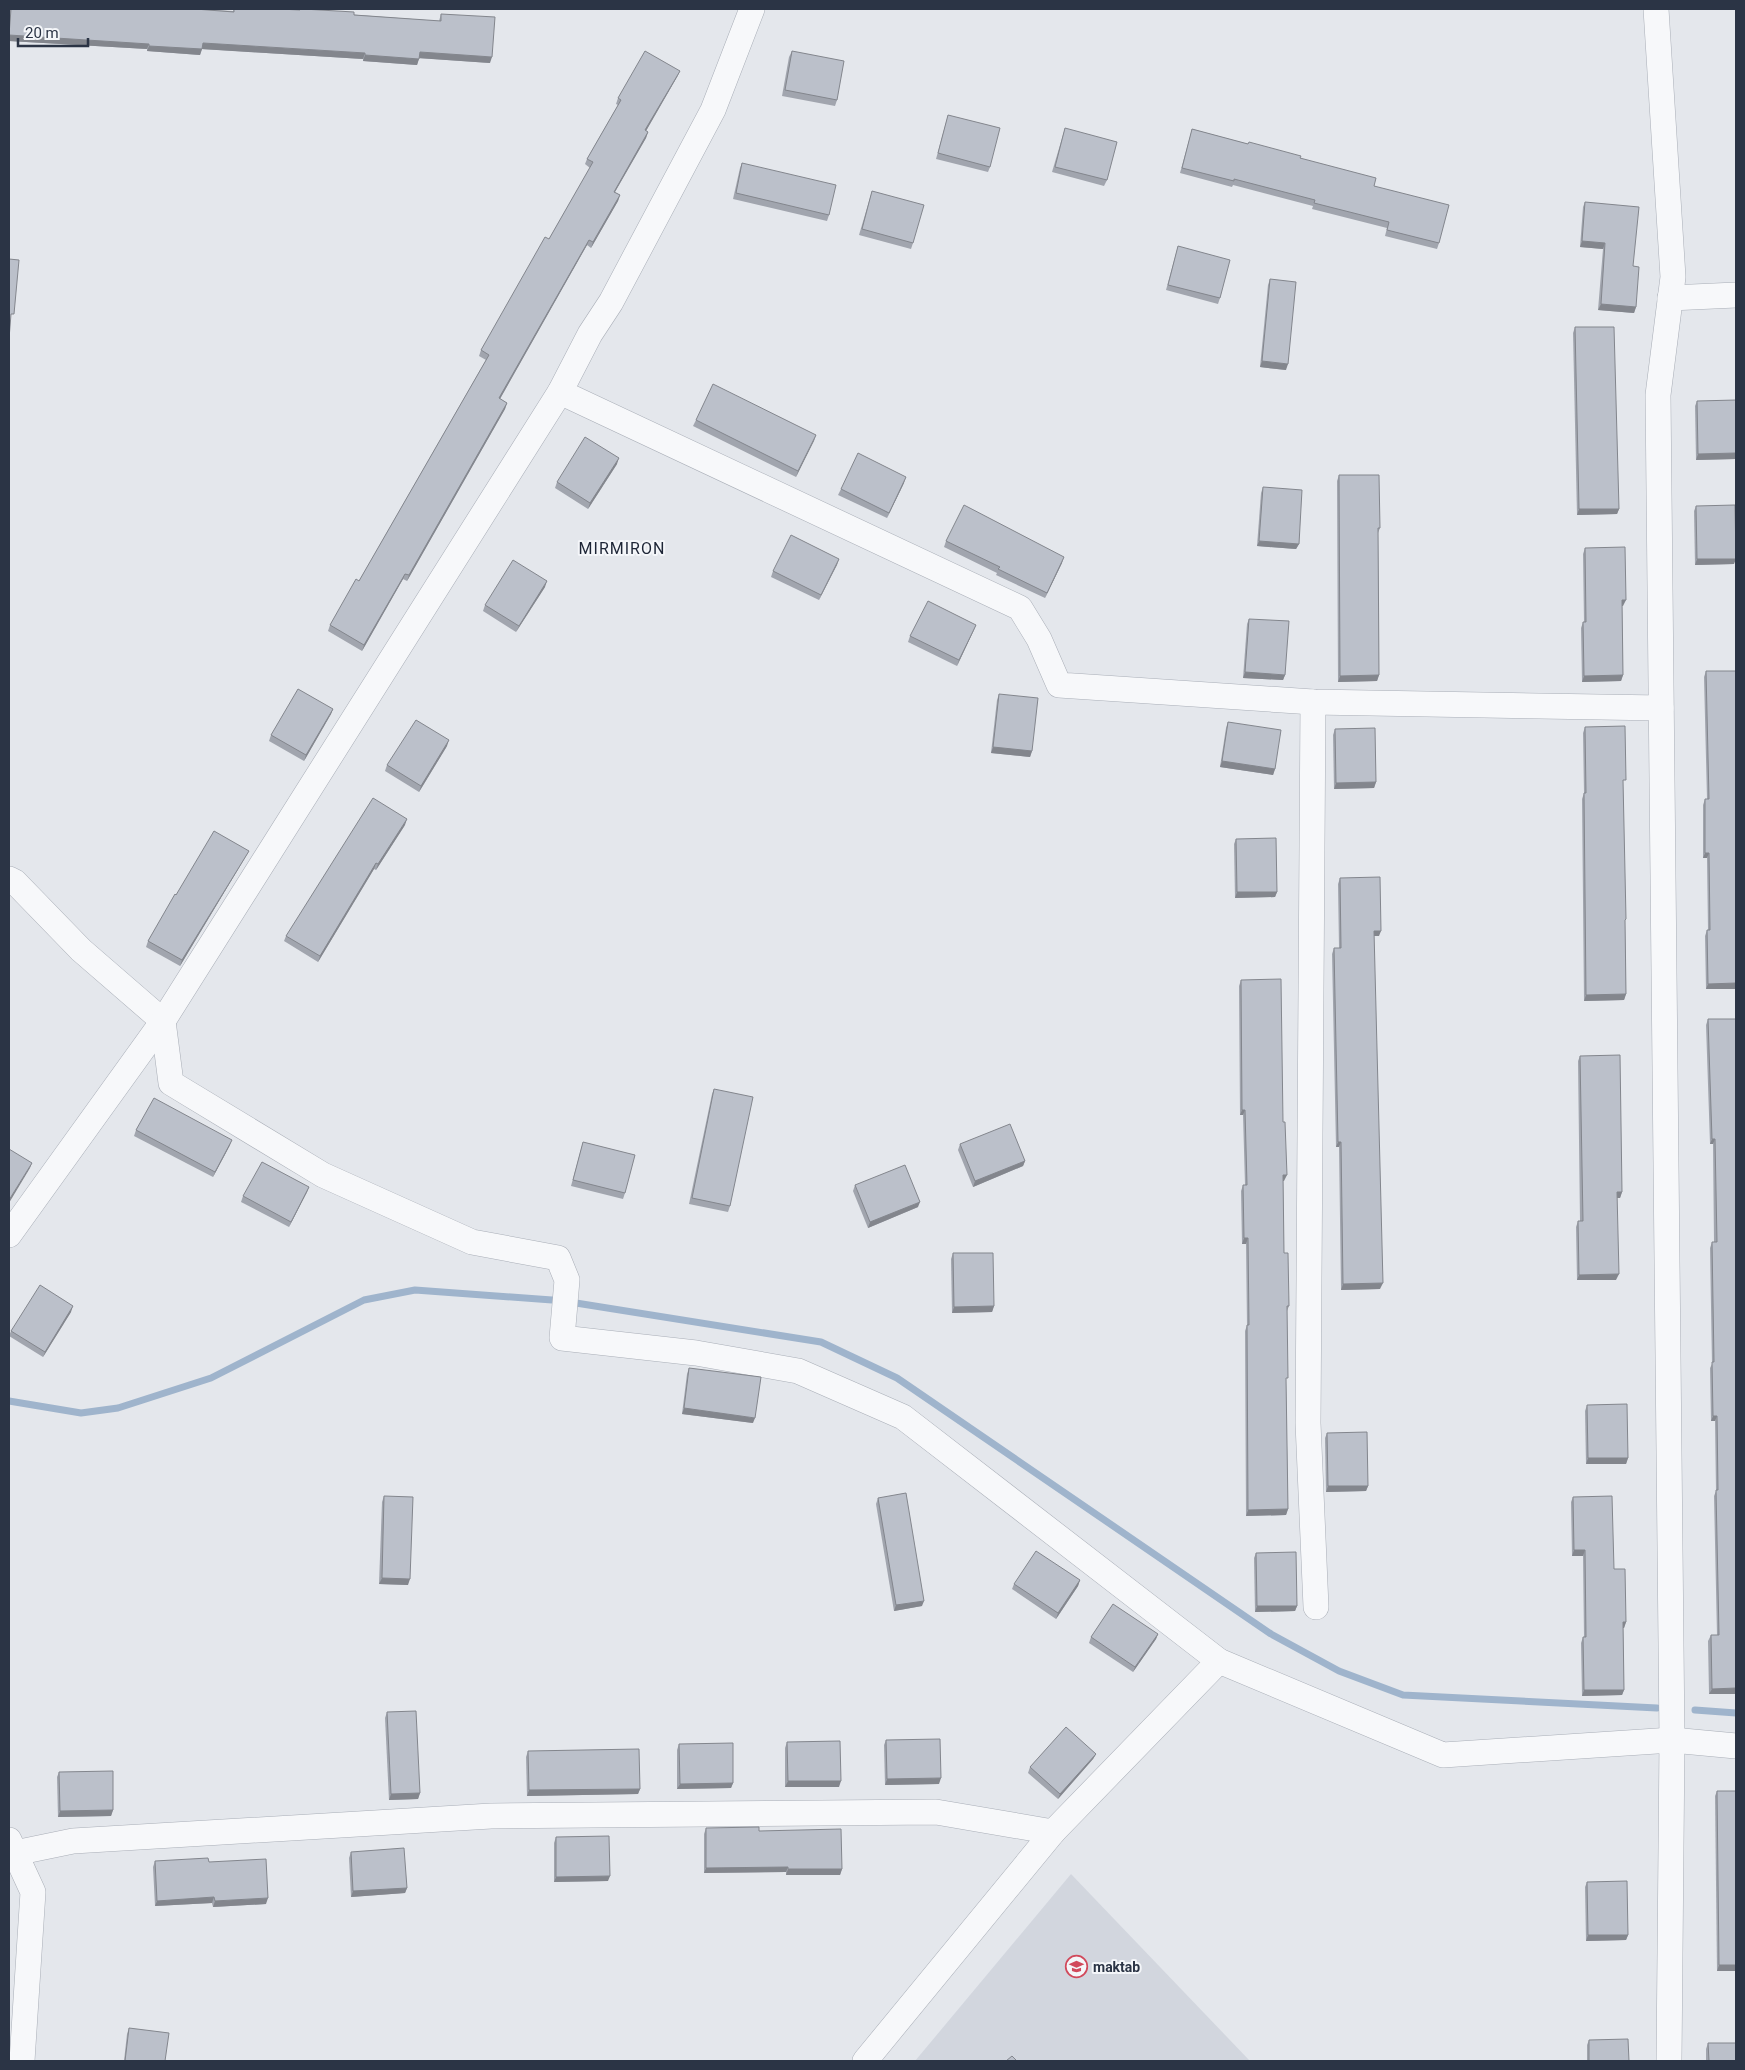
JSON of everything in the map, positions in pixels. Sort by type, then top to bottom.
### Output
[{"type":"street","points":[[9,1235],[162,1021],[560,392],[590,334],[611,302],[714,110],[752,9]]},
{"type":"street","points":[[1656,9],[1673,277],[1658,395],[1672,1740],[1669,2061]]},
{"type":"street","points":[[1670,298],[1736,295]]},
{"type":"street","points":[[560,392],[1020,608],[1040,639],[1059,685],[1313,702],[1661,708]]},
{"type":"street","points":[[1313,702],[1308,1423],[1316,1607]]},
{"type":"street","points":[[9,879],[15,882],[81,950],[162,1021],[171,1083],[324,1175],[472,1242],[558,1258],[567,1280],[562,1338],[696,1353],[798,1371],[903,1417],[1219,1661],[1443,1754],[1672,1740],[1736,1746]]},
{"type":"street","points":[[865,2061],[1053,1832],[1219,1661]]},
{"type":"street","points":[[22,2061],[17,2006],[33,1892],[12,1847],[73,1841],[491,1816],[936,1812],[1053,1832]]},
{"type":"shaded area","name":"maktab","points":[[1071,1874],[1250,2061],[915,2061]]},
{"type":"building","points":[[11,9],[195,9],[234,12],[234,9],[303,9],[354,12],[354,15],[441,21],[441,14],[495,17],[492,57],[420,52],[419,59],[365,55],[365,53],[203,43],[202,49],[9,35]]},
{"type":"building","points":[[645,51],[680,71],[645,130],[648,132],[614,192],[620,195],[593,242],[589,240],[499,398],[507,403],[409,575],[405,574],[364,645],[330,625],[356,579],[359,581],[489,355],[481,350],[545,237],[549,239],[593,162],[587,159],[621,100],[618,98]]},
{"type":"building","points":[[792,51],[844,61],[837,100],[785,90]]},
{"type":"building","points":[[948,115],[1000,128],[990,167],[938,153]]},
{"type":"building","points":[[1065,128],[1117,142],[1107,180],[1055,167]]},
{"type":"building","points":[[1192,129],[1248,144],[1249,142],[1376,178],[1374,186],[1449,205],[1439,243],[1387,230],[1389,222],[1314,203],[1315,200],[1182,168]]},
{"type":"building","points":[[742,163],[836,185],[829,215],[736,193]]},
{"type":"building","points":[[872,191],[924,205],[913,243],[862,229]]},
{"type":"building","points":[[1585,202],[1639,207],[1633,266],[1639,267],[1636,307],[1601,304],[1605,243],[1582,241]]},
{"type":"building","points":[[1178,246],[1230,260],[1220,298],[1168,285]]},
{"type":"building","points":[[9,259],[19,260],[14,314],[11,314],[9,339]]},
{"type":"building","points":[[1270,279],[1296,282],[1288,364],[1262,361]]},
{"type":"building","points":[[1575,327],[1614,327],[1619,509],[1579,509]]},
{"type":"building","points":[[713,384],[816,435],[798,471],[696,420]]},
{"type":"building","points":[[1736,400],[1736,453],[1698,454],[1697,401]]},
{"type":"building","points":[[585,437],[619,458],[590,503],[557,482]]},
{"type":"building","points":[[858,453],[906,477],[889,513],[841,489]]},
{"type":"building","points":[[1339,475],[1379,475],[1379,675],[1340,676]]},
{"type":"building","points":[[1263,487],[1302,490],[1299,544],[1259,541]]},
{"type":"building","points":[[964,505],[1064,557],[1047,593],[998,569],[1000,567],[946,541]]},
{"type":"building","points":[[1735,505],[1736,559],[1697,559],[1696,506]]},
{"type":"building","points":[[791,535],[839,559],[821,595],[773,571]]},
{"type":"building","points":[[1625,547],[1626,600],[1622,600],[1623,675],[1584,676],[1583,622],[1586,622],[1585,548]]},
{"type":"building","points":[[513,560],[547,581],[519,626],[485,605]]},
{"type":"building","points":[[928,601],[976,625],[959,660],[910,636]]},
{"type":"building","points":[[1249,619],[1289,621],[1285,675],[1245,672]]},
{"type":"building","points":[[1706,671],[1736,671],[1736,983],[1708,984],[1707,930],[1710,930],[1709,853],[1705,853],[1705,799],[1709,799]]},
{"type":"building","points":[[298,689],[333,709],[306,755],[271,735]]},
{"type":"building","points":[[999,694],[1038,698],[1032,751],[993,747]]},
{"type":"building","points":[[416,720],[449,740],[421,786],[387,765]]},
{"type":"building","points":[[1228,722],[1281,730],[1275,769],[1222,761]]},
{"type":"building","points":[[1625,726],[1626,780],[1623,780],[1626,994],[1586,995],[1585,727]]},
{"type":"building","points":[[1375,728],[1376,782],[1336,783],[1335,729]]},
{"type":"building","points":[[373,798],[407,819],[378,864],[376,863],[320,956],[286,936]]},
{"type":"building","points":[[214,831],[249,851],[182,960],[148,941]]},
{"type":"building","points":[[1276,838],[1277,892],[1237,892],[1236,839]]},
{"type":"building","points":[[1380,877],[1381,931],[1374,931],[1383,1283],[1343,1284],[1341,1142],[1338,1142],[1334,948],[1341,948],[1340,878]]},
{"type":"building","points":[[1281,979],[1283,1122],[1285,1122],[1287,1175],[1283,1175],[1284,1253],[1288,1253],[1289,1306],[1287,1306],[1288,1378],[1286,1378],[1288,1509],[1248,1510],[1248,1238],[1244,1238],[1243,1185],[1247,1185],[1245,1110],[1242,1110],[1241,980]]},
{"type":"building","points":[[1708,1019],[1736,1019],[1736,1688],[1712,1689],[1711,1635],[1719,1635],[1716,1490],[1718,1490],[1717,1416],[1713,1416],[1712,1362],[1714,1362],[1712,1242],[1717,1242],[1715,1139],[1712,1139]]},
{"type":"building","points":[[1620,1055],[1622,1192],[1617,1192],[1619,1274],[1579,1275],[1578,1221],[1583,1221],[1580,1056]]},
{"type":"building","points":[[714,1089],[753,1097],[730,1206],[692,1198]]},
{"type":"building","points":[[154,1098],[232,1140],[215,1172],[136,1130]]},
{"type":"building","points":[[1010,1124],[1025,1161],[975,1181],[960,1144]]},
{"type":"building","points":[[583,1142],[635,1155],[625,1193],[573,1180]]},
{"type":"building","points":[[9,1149],[32,1163],[9,1200]]},
{"type":"building","points":[[262,1162],[309,1187],[291,1222],[243,1196]]},
{"type":"building","points":[[905,1165],[920,1202],[870,1222],[855,1185]]},
{"type":"building","points":[[953,1253],[993,1253],[994,1306],[954,1307]]},
{"type":"building","points":[[40,1285],[73,1306],[45,1352],[11,1331]]},
{"type":"building","points":[[689,1368],[761,1377],[755,1418],[684,1408]]},
{"type":"building","points":[[1627,1404],[1628,1458],[1588,1458],[1587,1405]]},
{"type":"building","points":[[1367,1432],[1368,1486],[1328,1486],[1327,1433]]},
{"type":"building","points":[[906,1493],[924,1601],[896,1605],[878,1498]]},
{"type":"building","points":[[384,1496],[413,1497],[410,1579],[382,1578]]},
{"type":"building","points":[[1612,1496],[1614,1569],[1625,1569],[1626,1622],[1623,1622],[1624,1690],[1584,1690],[1583,1637],[1586,1637],[1585,1550],[1574,1550],[1573,1497]]},
{"type":"building","points":[[1036,1551],[1080,1580],[1058,1613],[1014,1584]]},
{"type":"building","points":[[1296,1552],[1297,1606],[1257,1606],[1256,1553]]},
{"type":"building","points":[[1113,1604],[1158,1634],[1135,1667],[1091,1637]]},
{"type":"building","points":[[416,1711],[420,1793],[391,1794],[387,1712]]},
{"type":"building","points":[[1066,1727],[1096,1754],[1060,1794],[1030,1767]]},
{"type":"building","points":[[940,1739],[941,1778],[887,1779],[886,1740]]},
{"type":"building","points":[[840,1741],[841,1781],[788,1781],[787,1742]]},
{"type":"building","points":[[733,1743],[733,1783],[680,1784],[679,1744]]},
{"type":"building","points":[[639,1749],[640,1789],[529,1790],[528,1751]]},
{"type":"building","points":[[113,1771],[113,1810],[60,1811],[59,1772]]},
{"type":"building","points":[[1717,1791],[1736,1791],[1736,1965],[1719,1965]]},
{"type":"building","points":[[759,1827],[759,1831],[841,1829],[842,1869],[788,1869],[788,1867],[706,1868],[706,1828]]},
{"type":"building","points":[[609,1836],[610,1876],[556,1877],[556,1837]]},
{"type":"building","points":[[404,1848],[407,1888],[353,1891],[351,1852]]},
{"type":"building","points":[[208,1858],[209,1862],[266,1859],[268,1898],[215,1901],[214,1897],[157,1901],[155,1861]]},
{"type":"building","points":[[1627,1881],[1628,1935],[1588,1935],[1587,1882]]},
{"type":"building","points":[[129,2028],[169,2033],[165,2061],[125,2061]]},
{"type":"building","points":[[1628,2039],[1629,2061],[1589,2061],[1589,2040]]},
{"type":"building","points":[[1708,2043],[1736,2043],[1736,2061],[1709,2061]]},
{"type":"building","points":[[1012,2056],[1017,2061],[1006,2061]]},
{"type":"waterway","points":[[9,1401],[81,1413],[118,1408],[211,1378],[364,1300],[415,1290],[552,1300]]},
{"type":"waterway","points":[[576,1303],[821,1342],[897,1378],[1271,1634],[1339,1671],[1403,1695],[1657,1708]]},
{"type":"waterway","points":[[1695,1710],[1736,1713]]},
{"type":"place","name":"maktab","points":[[1077,1967]]},
{"type":"district","name":"MIRMIRON","points":[[622,548]]}]
